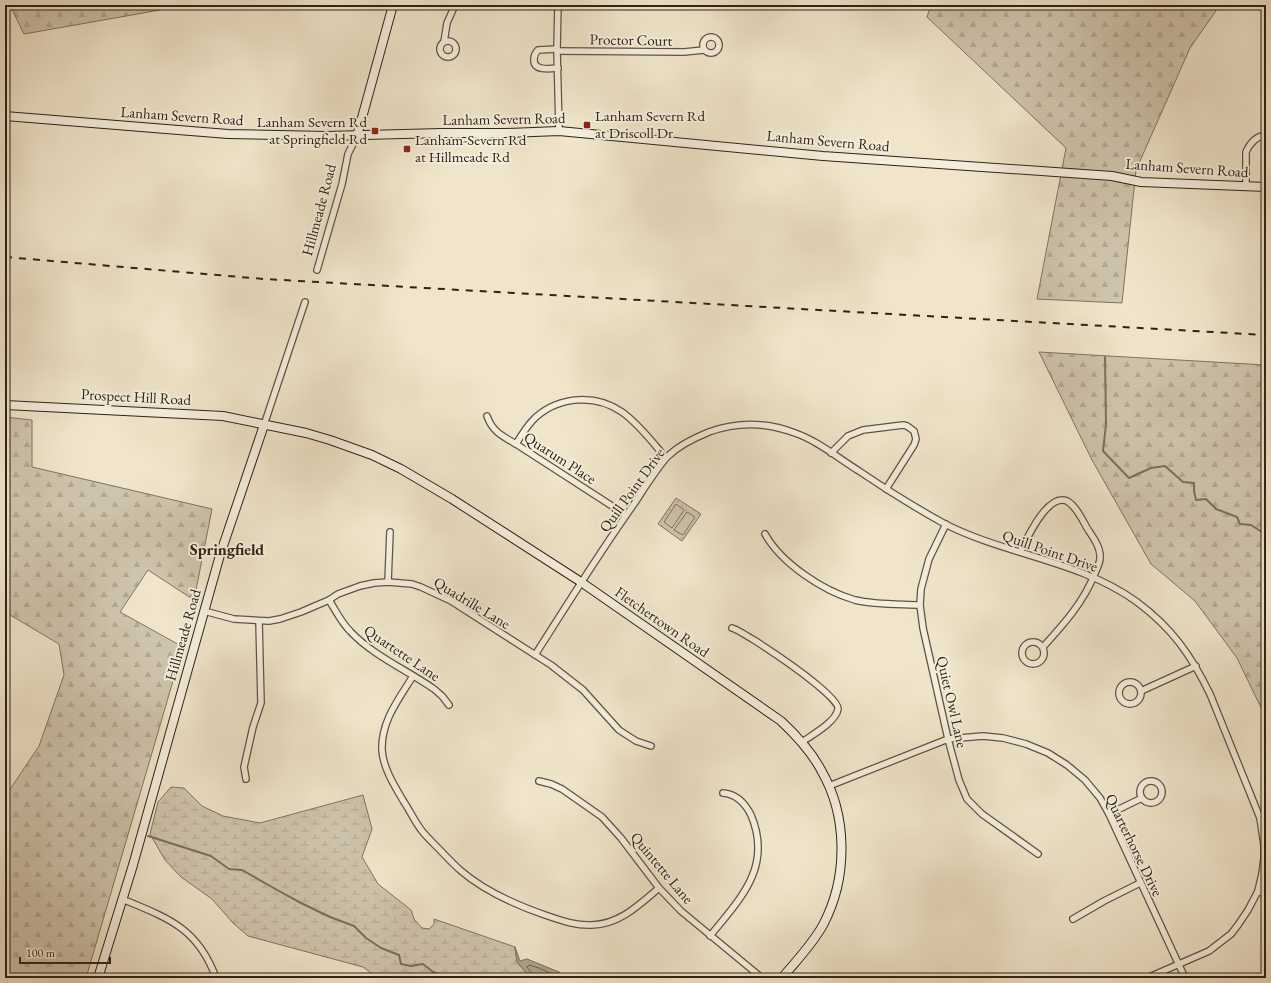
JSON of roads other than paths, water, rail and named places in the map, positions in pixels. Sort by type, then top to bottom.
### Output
[{"type":"street","points":[[357,136],[393,5]]},
{"type":"street","points":[[444,42],[447,23],[455,5]]},
{"type":"street","points":[[558,5],[557,50],[559,131]]},
{"type":"street","name":"Proctor Court","points":[[558,68],[540,68],[536,66],[534,55],[538,50],[684,52],[704,50]]},
{"type":"street","name":"Lanham Severn Road","points":[[5,116],[228,134],[357,136],[559,131],[823,156],[1112,176],[1141,182],[1266,187]]},
{"type":"street","points":[[1246,186],[1246,152],[1254,141],[1259,137],[1266,135]]},
{"type":"street","name":"Hillmeade Road","points":[[317,270],[342,184],[348,154],[357,136]]},
{"type":"street","name":"Hillmeade Road","points":[[98,978],[122,900],[222,547],[305,302]]},
{"type":"street","points":[[516,444],[533,420],[551,407],[565,402],[583,399],[593,400],[613,407],[626,416],[666,458]]},
{"type":"street","name":"Prospect Hill Road","points":[[5,405],[202,414],[223,416],[264,425]]},
{"type":"street","name":"Quarum Place","points":[[487,416],[490,424],[505,438],[626,515]]},
{"type":"street","name":"Quill Point Drive","points":[[535,655],[581,582],[666,458],[681,446],[710,432],[731,426],[750,424],[767,426],[806,437],[886,489],[946,524],[1000,547],[1020,552],[1093,578],[1119,590],[1136,601],[1157,618],[1177,639],[1191,657],[1210,694],[1263,817],[1265,858],[1262,874],[1258,891],[1238,926],[1231,934],[1209,950],[1147,978]]},
{"type":"street","name":"Fletchertown Road","points":[[264,425],[306,433],[372,455],[401,469],[452,499],[581,582],[714,676],[766,710],[781,721],[802,742],[822,771],[829,786],[838,818],[841,839],[840,870],[836,890],[827,916],[807,948],[782,978]]},
{"type":"street","points":[[831,452],[848,436],[862,430],[903,425],[911,428],[916,435],[914,445],[886,489]]},
{"type":"street","points":[[1020,552],[1041,514],[1057,502],[1066,501],[1077,511],[1098,547],[1100,559],[1093,578],[1073,612],[1043,647]]},
{"type":"street","name":"Quiet Owl Lane","points":[[946,524],[929,559],[921,589],[920,605],[923,628],[948,739],[959,780],[968,799],[982,814],[1038,854]]},
{"type":"street","points":[[388,582],[390,532]]},
{"type":"street","points":[[766,534],[774,548],[797,568],[824,587],[841,595],[863,601],[920,605]]},
{"type":"street","name":"Quadrille Lane","points":[[204,611],[234,619],[259,621],[280,619],[329,600],[338,594],[351,589],[374,583],[388,582],[412,584],[439,595],[535,655],[583,690],[619,730],[636,741],[651,746]]},
{"type":"street","name":"Quartette Lane","points":[[329,600],[349,631],[374,651],[434,689],[449,705]]},
{"type":"street","points":[[246,779],[244,767],[253,727],[261,703],[259,621]]},
{"type":"street","points":[[732,628],[743,632],[786,662],[819,686],[836,702],[838,710],[832,719],[802,742]]},
{"type":"street","points":[[1140,691],[1196,666]]},
{"type":"street","points":[[413,676],[394,705],[387,720],[382,742],[383,758],[385,766],[395,786],[422,830],[460,870],[483,886],[518,904],[563,921],[583,925],[600,924],[622,917],[639,906],[660,888]]},
{"type":"street","name":"Quarterhorse Drive","points":[[829,786],[948,739],[982,736],[1003,738],[1026,744],[1048,753],[1067,765],[1085,780],[1100,798],[1109,814],[1185,978]]},
{"type":"street","name":"Quintette Lane","points":[[539,781],[562,788],[602,817],[621,838],[660,888],[681,911],[762,978]]},
{"type":"street","points":[[710,936],[748,886],[754,872],[758,850],[757,832],[746,807],[736,796],[730,793],[723,793]]},
{"type":"street","points":[[1109,814],[1142,798]]},
{"type":"street","points":[[1073,919],[1140,883]]},
{"type":"street","points":[[1258,891],[1266,895]]},
{"type":"street","points":[[122,900],[170,920],[188,933],[195,939],[205,953],[216,978]]},
{"type":"water","points":[[515,947],[520,961],[527,959],[559,972],[568,978],[531,978],[517,962]]},
{"type":"waterway","points":[[1105,357],[1106,424],[1103,451],[1129,478],[1151,468],[1165,466],[1183,482],[1194,483],[1196,500],[1206,499],[1216,509],[1237,517],[1240,524],[1251,525],[1262,532],[1266,551]]},
{"type":"waterway","points":[[148,836],[211,856],[229,869],[242,870],[301,903],[330,917],[354,926],[366,938],[381,948],[399,955],[401,964],[411,966],[423,964],[433,972],[442,975],[444,978]]},
{"type":"railway","points":[[5,257],[264,279],[1266,335]]},
{"type":"place","name":"Lanham Severn Rd at Driscoll Dr","points":[[587,125]]},
{"type":"place","name":"Lanham Severn Rd at Springfield Rd","points":[[375,131]]},
{"type":"place","name":"Lanham-Severn Rd at Hillmeade Rd","points":[[407,149]]},
{"type":"district","name":"Springfield","points":[[227,549]]}]
